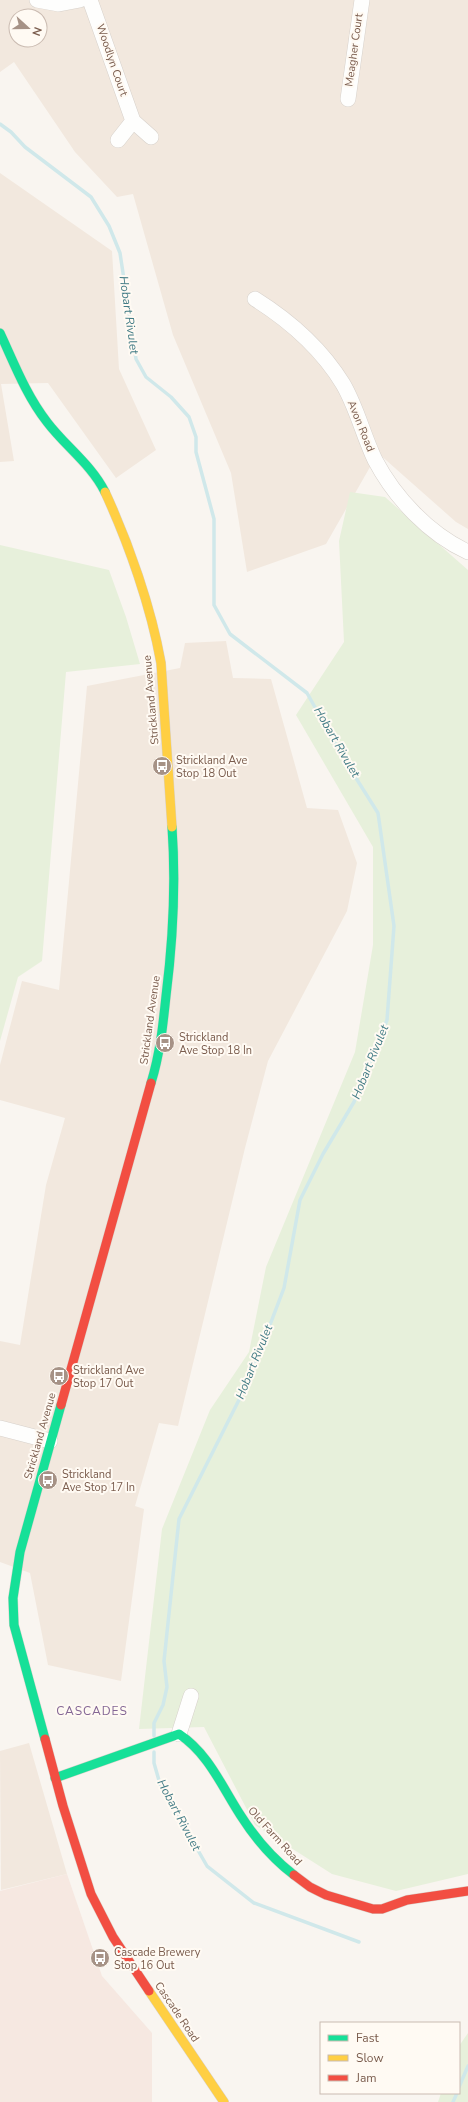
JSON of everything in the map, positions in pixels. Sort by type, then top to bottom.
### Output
[{"type":"street","points":[[36,0],[59,4],[80,0]]},
{"type":"street","name":"Woodlyn Court","points":[[90,0],[132,121]]},
{"type":"street","name":"Meagher Court","points":[[348,99],[362,0]]},
{"type":"street","points":[[118,140],[132,121],[151,137]]},
{"type":"street","name":"Avon Road","points":[[254,299],[295,327],[324,357],[343,384],[352,401],[375,460],[412,511],[442,538],[468,552]]},
{"type":"street","name":"Strickland Avenue","points":[[0,333],[28,392],[41,415],[83,460],[102,487],[144,589],[157,637],[161,663],[173,844],[173,930],[158,1060],[18,1559],[12,1599],[14,1625],[18,1644],[55,1778]]},
{"type":"street","points":[[0,1428],[50,1441]]},
{"type":"street","points":[[55,1778],[144,1748],[179,1734],[191,1696]]},
{"type":"street","name":"Old Farm Road","points":[[179,1734],[189,1739],[196,1747],[225,1789],[248,1828],[287,1870],[310,1887],[333,1898],[374,1909],[382,1909],[415,1899],[468,1891]]},
{"type":"street","name":"Cascade Road","points":[[55,1778],[85,1878],[98,1909],[113,1937],[164,2015],[224,2102]]},
{"type":"shaded area","points":[[0,0],[468,0],[468,529],[456,522],[378,453],[326,544],[247,572],[231,473],[173,335],[133,194],[117,197],[75,152],[14,62],[0,72]]},
{"type":"shaded area","points":[[0,173],[112,251],[119,369],[156,450],[116,478],[48,383],[1,384],[14,461],[0,462]]},
{"type":"shaded area","points":[[226,641],[233,678],[271,679],[307,808],[338,810],[357,863],[347,911],[268,1061],[245,1148],[178,1426],[159,1423],[135,1506],[144,1509],[121,1681],[48,1665],[30,1573],[0,1562],[0,1341],[20,1345],[46,1185],[65,1118],[0,1100],[0,1065],[22,981],[59,990],[87,686],[180,668],[185,643]]},
{"type":"shaded area","points":[[29,1743],[67,1874],[1,1890],[0,1751]]},
{"type":"shaded area","points":[[67,1874],[102,1976],[152,2033],[152,2102],[0,2102],[0,1891]]},
{"type":"green space","points":[[350,492],[385,497],[468,570],[468,1874],[396,1891],[332,1874],[255,1825],[204,1727],[139,1729],[162,1529],[210,1410],[249,1352],[266,1267],[355,1052],[373,945],[373,847],[296,715],[344,642],[339,541]]},
{"type":"green space","points":[[0,545],[109,570],[126,617],[140,664],[66,672],[42,961],[18,977],[0,1041]]},
{"type":"green space","points":[[468,2033],[468,2102],[438,2102],[441,2094],[460,2094],[460,2045]]},
{"type":"waterway","name":"Hobart Rivulet","points":[[0,124],[11,132],[25,147],[91,197],[109,226],[120,253],[136,359],[146,377],[171,397],[189,417],[196,437],[196,452],[214,519],[214,605],[230,634],[307,693],[344,759],[378,813],[394,926],[387,1020],[354,1102],[323,1154],[300,1200],[284,1288],[249,1380],[179,1519],[164,1661],[167,1687],[163,1705],[154,1723],[154,1736]]},
{"type":"waterway","name":"Hobart Rivulet","points":[[154,1752],[154,1763],[160,1784],[207,1866],[254,1903],[359,1942]]},
{"type":"waterway","name":"Hobart Rivulet","points":[[460,2085],[468,2066]]},
{"type":"waterway","name":"Hobart Rivulet","points":[[453,2102],[457,2094]]},
{"type":"traffic: fast","points":[[0,333],[21,379],[40,412],[54,431],[93,473],[105,492]]},
{"type":"traffic: fast","points":[[151,1083],[161,1040],[170,954],[174,890],[172,827]]},
{"type":"traffic: fast","points":[[45,1739],[14,1625],[13,1598],[20,1552],[61,1405]]},
{"type":"traffic: fast","points":[[55,1778],[179,1734],[199,1751],[207,1761],[241,1816],[258,1840],[294,1875]]},
{"type":"traffic: slow","points":[[105,492],[131,554],[157,642],[161,663],[172,827]]},
{"type":"traffic: slow","points":[[149,1991],[224,2102]]},
{"type":"traffic: jam","points":[[61,1405],[151,1083]]},
{"type":"traffic: jam","points":[[45,1739],[63,1806],[91,1894],[113,1937],[149,1991]]},
{"type":"traffic: jam","points":[[294,1875],[310,1887],[326,1895],[373,1909],[382,1909],[407,1900],[468,1891]]},
{"type":"place","name":"Strickland Ave Stop 18 Out","points":[[162,766]]},
{"type":"place","name":"Strickland Ave Stop 18 In","points":[[165,1043]]},
{"type":"place","name":"Strickland Ave Stop 17 Out","points":[[59,1376]]},
{"type":"place","name":"Strickland Ave Stop 17 In","points":[[48,1480]]},
{"type":"place","name":"Cascade Brewery Stop 16 Out","points":[[100,1958]]},
{"type":"district","name":"CASCADES","points":[[92,1711]]}]
